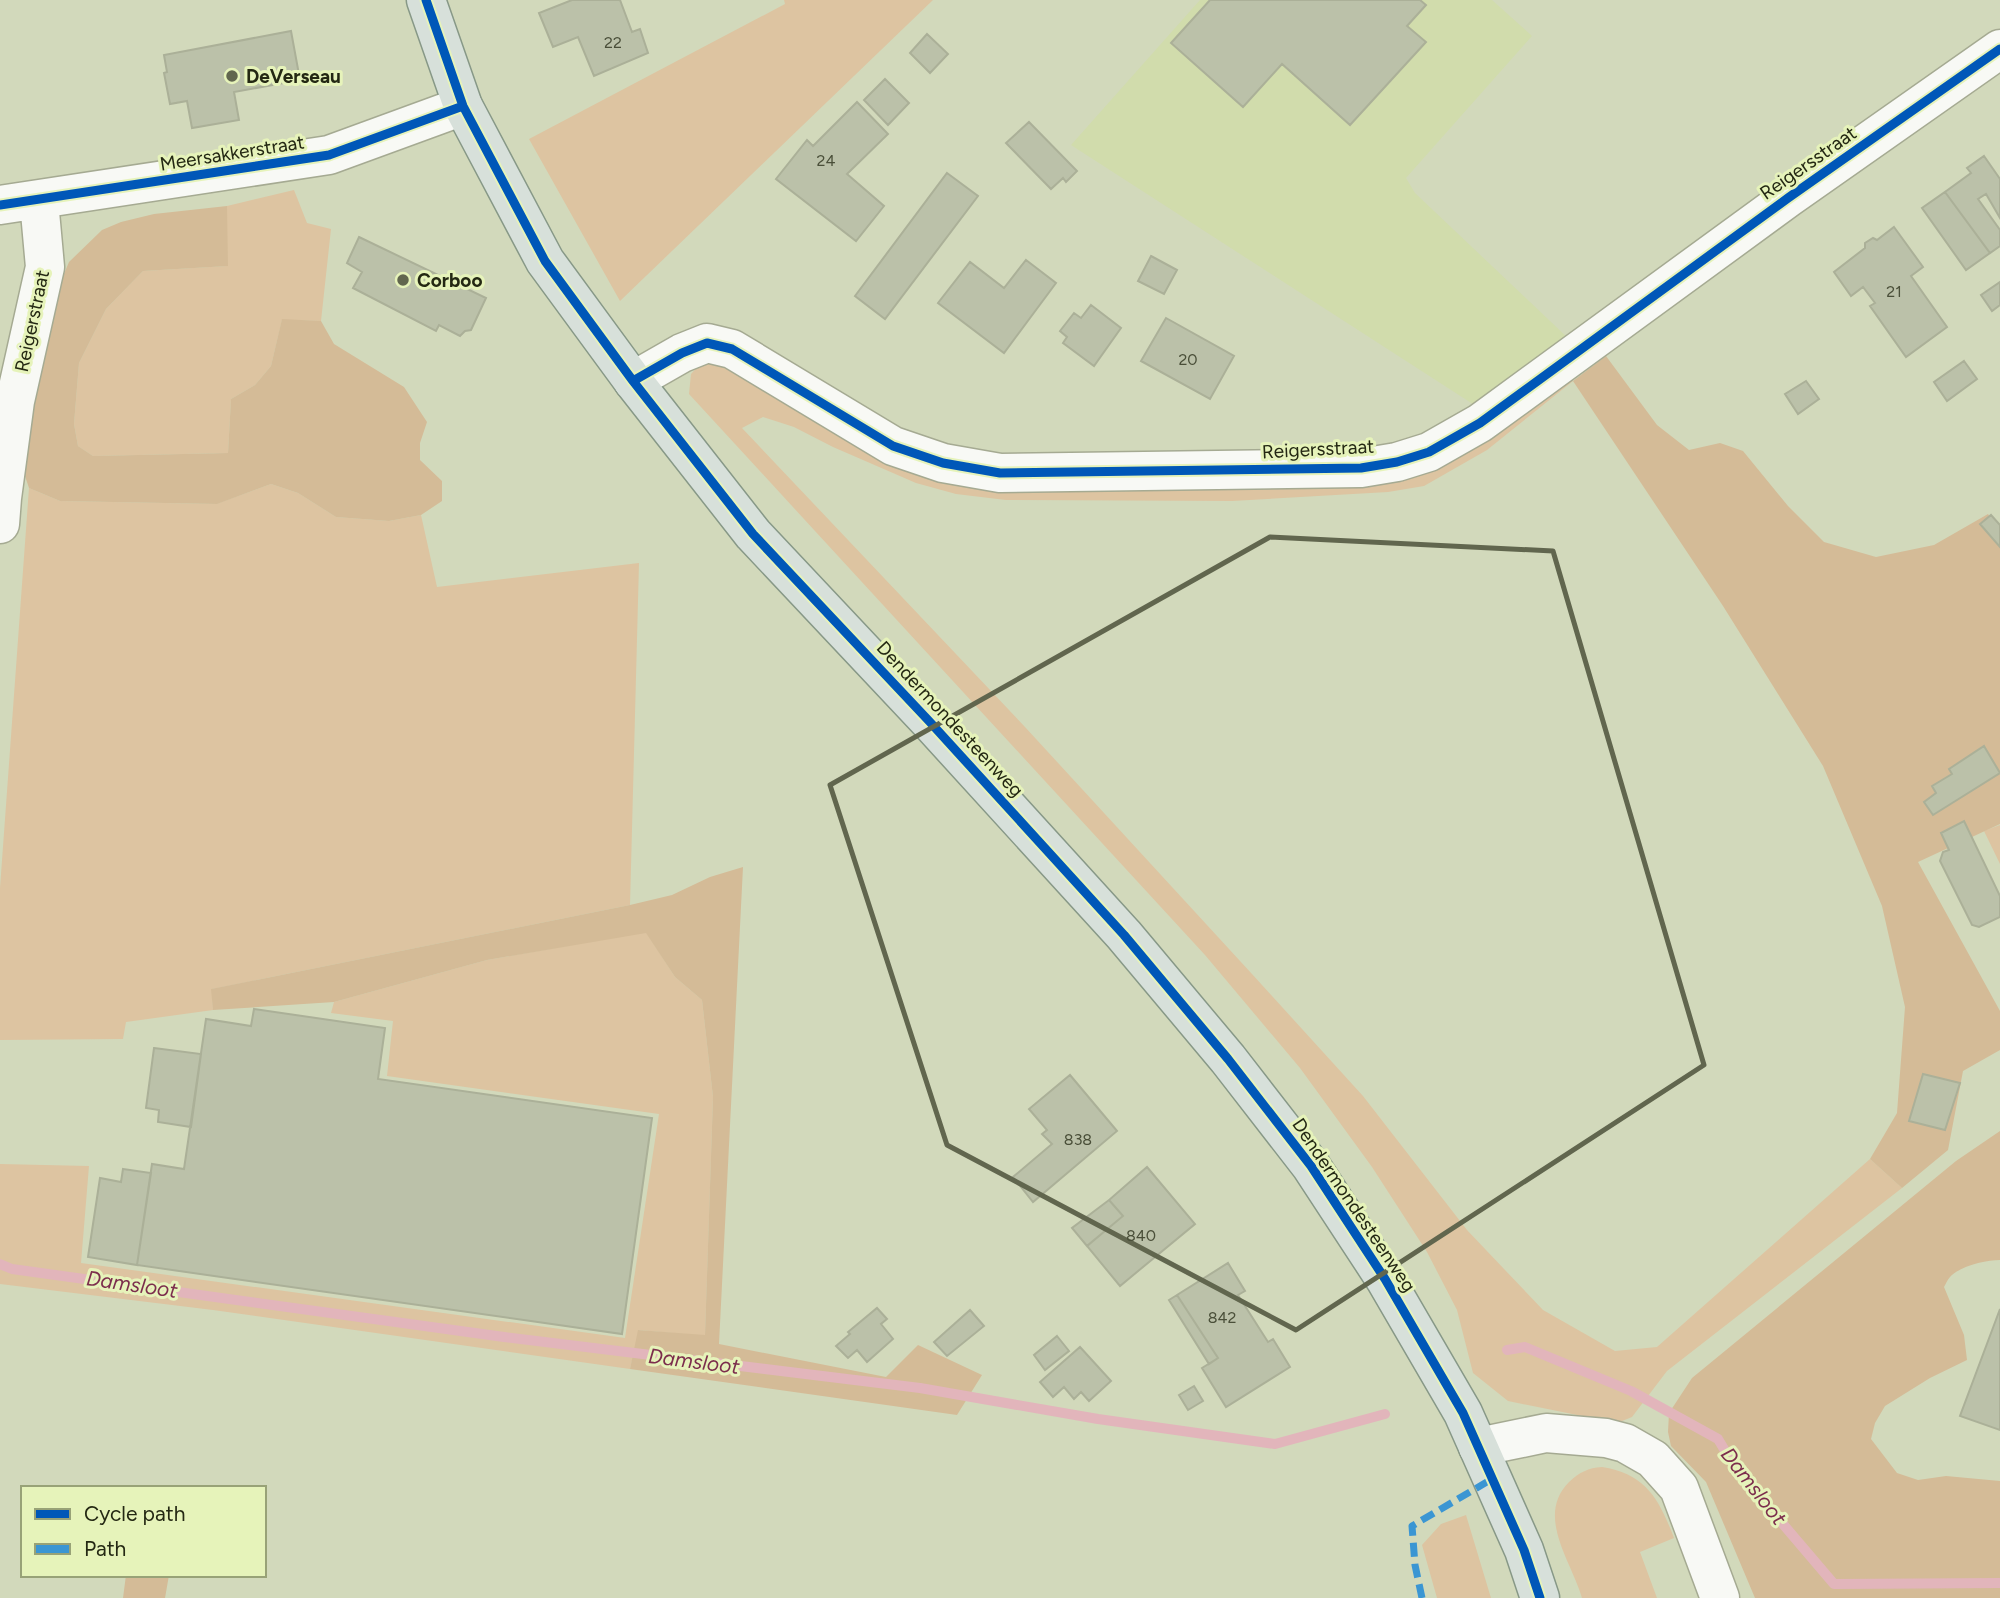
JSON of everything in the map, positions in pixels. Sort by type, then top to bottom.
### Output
[{"type":"main road","name":"Dendermondesteenweg","points":[[426,0],[463,106],[545,261],[633,381],[752,534],[929,721],[1124,935],[1228,1059],[1311,1166],[1385,1279],[1463,1413],[1524,1550],[1540,1598]]},
{"type":"street","name":"Reigersstraat","points":[[633,381],[682,353],[707,343],[732,349],[893,446],[943,463],[1000,473],[1361,468],[1397,462],[1429,452],[1480,423],[1788,198],[2000,49]]},
{"type":"street","name":"Meersakkerstraat","points":[[0,205],[329,155],[463,106]]},
{"type":"street","name":"Reigerstraat","points":[[0,524],[15,401],[45,267],[39,201]]},
{"type":"street","points":[[1478,1447],[1546,1433],[1606,1438],[1625,1443],[1653,1459],[1679,1488],[1720,1598]]},
{"type":"highlighted area","points":[[1270,537],[1553,551],[1704,1065],[1296,1330],[947,1145],[830,785]]},
{"type":"shaded area","points":[[784,0],[933,0],[620,301],[529,139],[785,4]]},
{"type":"shaded area","points":[[1200,0],[1492,0],[1532,36],[1406,178],[1415,193],[1570,340],[1479,408],[1071,145]]},
{"type":"shaded area","points":[[294,190],[307,223],[331,229],[321,321],[282,320],[271,366],[255,385],[231,399],[228,453],[93,456],[78,446],[74,424],[79,363],[106,309],[143,271],[227,266],[227,206]]},
{"type":"shaded area","points":[[227,206],[228,266],[143,271],[106,309],[79,363],[74,424],[78,446],[93,456],[228,453],[231,399],[255,385],[271,366],[282,319],[321,321],[334,344],[404,387],[427,422],[420,443],[420,460],[442,481],[442,501],[421,515],[389,521],[336,517],[298,493],[271,484],[217,504],[60,501],[29,488],[23,470],[45,319],[69,262],[102,230],[121,222],[154,214]]},
{"type":"shaded area","points":[[1606,356],[1657,425],[1689,450],[1720,443],[1743,451],[1788,506],[1824,542],[1876,557],[1934,545],[1988,514],[2000,532],[2000,824],[1918,862],[2000,1011],[2000,1050],[1963,1071],[1948,1150],[1902,1188],[1870,1159],[1897,1113],[1905,1007],[1882,906],[1823,766],[1723,606],[1573,381]]},
{"type":"shaded area","points":[[701,363],[718,365],[749,376],[863,448],[1392,478],[1567,374],[1573,381],[1487,450],[1424,486],[1388,492],[1232,501],[1006,500],[956,494],[916,483],[794,427],[763,417],[742,428],[1025,727],[1363,1096],[1467,1230],[1543,1310],[1615,1351],[1657,1347],[1870,1159],[1902,1188],[1667,1371],[1632,1417],[1617,1423],[1508,1401],[1473,1373],[1457,1310],[1427,1252],[1372,1167],[1300,1068],[1205,955],[689,394],[691,374]]},
{"type":"shaded area","points":[[271,484],[298,493],[336,517],[389,521],[421,515],[437,587],[639,563],[630,905],[212,989],[213,1010],[126,1022],[123,1039],[0,1040],[0,888],[29,488],[60,501],[216,504]]},
{"type":"shaded area","points":[[2000,825],[2000,864],[1984,831]]},
{"type":"shaded area","points":[[743,867],[719,1344],[886,1377],[918,1345],[982,1375],[957,1415],[630,1369],[638,1330],[705,1335],[713,1097],[702,1000],[675,977],[646,933],[487,960],[334,1002],[213,1010],[211,989],[630,905],[672,895],[710,877]]},
{"type":"shaded area","points":[[646,932],[675,977],[702,1000],[713,1097],[705,1336],[639,1330],[630,1369],[213,1310],[0,1284],[0,1164],[89,1166],[81,1263],[625,1338],[659,1114],[387,1076],[393,1021],[331,1013],[334,1002],[487,960]]},
{"type":"shaded area","points":[[2000,1131],[2000,1260],[1981,1262],[1960,1270],[1950,1277],[1944,1287],[1964,1335],[1967,1360],[1930,1378],[1885,1406],[1875,1423],[1871,1439],[1897,1473],[1918,1480],[1946,1476],[2000,1481],[2000,1598],[1755,1598],[1706,1482],[1671,1446],[1668,1432],[1669,1413],[1692,1378],[1956,1161]]},
{"type":"shaded area","points":[[1602,1467],[1617,1470],[1640,1482],[1663,1511],[1674,1538],[1640,1552],[1657,1598],[1582,1598],[1559,1539],[1555,1509],[1559,1495],[1569,1482],[1584,1471]]},
{"type":"shaded area","points":[[1466,1515],[1491,1598],[1437,1598],[1422,1545],[1441,1524]]},
{"type":"shaded area","points":[[126,1577],[169,1577],[165,1598],[123,1598]]},
{"type":"building","points":[[572,0],[620,0],[632,32],[640,29],[648,53],[594,76],[578,37],[553,47],[539,13]]},
{"type":"building","points":[[1210,0],[1420,0],[1426,5],[1407,26],[1426,42],[1350,125],[1282,64],[1243,107],[1171,43]]},
{"type":"building","name":"DeVerseau","points":[[291,31],[300,80],[234,92],[239,120],[192,128],[187,101],[170,104],[164,73],[167,72],[164,55]]},
{"type":"building","points":[[927,34],[948,54],[930,73],[910,53]]},
{"type":"building","points":[[885,79],[909,103],[888,125],[864,100]]},
{"type":"building","points":[[857,102],[888,134],[847,174],[884,206],[856,241],[776,179],[807,140],[813,146]]},
{"type":"building","points":[[1029,122],[1077,171],[1066,182],[1063,178],[1051,189],[1006,143]]},
{"type":"building","points":[[1984,156],[2000,179],[2000,218],[1986,194],[1978,199],[2000,230],[2000,246],[1990,253],[1945,192],[1971,173],[1967,168]]},
{"type":"building","points":[[947,173],[978,196],[885,319],[855,296]]},
{"type":"building","points":[[1945,192],[1990,253],[1966,270],[1922,208]]},
{"type":"building","points":[[1894,227],[1923,267],[1911,276],[1947,327],[1906,357],[1870,306],[1875,303],[1863,287],[1851,296],[1834,272],[1865,248],[1865,243],[1873,238],[1877,240]]},
{"type":"building","name":"Corboo","points":[[359,237],[486,298],[471,330],[460,336],[439,325],[436,331],[353,288],[362,272],[347,263]]},
{"type":"building","points":[[1151,256],[1177,270],[1164,294],[1138,281]]},
{"type":"building","points":[[1026,260],[1056,283],[1004,353],[938,303],[970,262],[1004,288]]},
{"type":"building","points":[[2000,282],[2000,305],[1992,311],[1981,295]]},
{"type":"building","points":[[1091,305],[1121,328],[1094,366],[1063,343],[1067,337],[1060,331],[1074,313],[1081,318]]},
{"type":"building","points":[[1166,318],[1234,356],[1210,399],[1141,361]]},
{"type":"building","points":[[1964,361],[1977,379],[1947,401],[1934,382]]},
{"type":"building","points":[[1806,381],[1819,399],[1798,414],[1785,394]]},
{"type":"building","points":[[1991,515],[2000,525],[2000,547],[1980,524]]},
{"type":"building","points":[[1984,746],[2000,773],[1933,815],[1924,802],[1936,793],[1932,786],[1952,774],[1949,769]]},
{"type":"building","points":[[1964,821],[2000,896],[2000,917],[1979,927],[1972,925],[1940,861],[1943,852],[1949,850],[1941,833]]},
{"type":"building","points":[[254,1009],[385,1028],[378,1079],[652,1118],[622,1334],[137,1265],[152,1164],[184,1169],[206,1019],[251,1026]]},
{"type":"building","points":[[154,1048],[201,1054],[191,1127],[158,1122],[159,1110],[146,1108]]},
{"type":"building","points":[[1923,1074],[1960,1083],[1945,1130],[1909,1121]]},
{"type":"building","points":[[1070,1075],[1117,1131],[1033,1202],[1013,1177],[1052,1144],[1042,1134],[1047,1130],[1029,1109]]},
{"type":"building","points":[[1147,1167],[1195,1224],[1120,1286],[1087,1246],[1123,1216],[1109,1200]]},
{"type":"building","points":[[123,1169],[151,1173],[137,1265],[88,1257],[100,1178],[121,1182]]},
{"type":"building","points":[[1109,1200],[1123,1216],[1087,1246],[1072,1228]]},
{"type":"building","points":[[1228,1263],[1245,1291],[1238,1295],[1268,1342],[1273,1339],[1290,1367],[1226,1407],[1202,1368],[1218,1358],[1177,1295]]},
{"type":"building","points":[[1177,1295],[1218,1358],[1209,1364],[1169,1300]]},
{"type":"building","points":[[877,1308],[887,1319],[881,1324],[893,1339],[867,1362],[857,1350],[848,1358],[836,1346],[850,1334],[848,1332]]},
{"type":"building","points":[[2000,1309],[2000,1430],[1960,1416]]},
{"type":"building","points":[[970,1310],[984,1326],[947,1356],[934,1342]]},
{"type":"building","points":[[1057,1336],[1069,1351],[1045,1370],[1034,1355]]},
{"type":"building","points":[[1080,1347],[1111,1381],[1089,1401],[1081,1392],[1074,1399],[1064,1387],[1053,1397],[1040,1382]]},
{"type":"building","points":[[1194,1386],[1203,1401],[1188,1410],[1179,1395]]},
{"type":"waterway","name":"Damsloot","points":[[0,1264],[12,1269],[504,1337],[920,1388],[1098,1419],[1275,1444],[1385,1414]]},
{"type":"waterway","name":"Damsloot","points":[[1507,1350],[1525,1347],[1631,1391],[1718,1439],[1736,1469],[1834,1584],[2000,1583]]},
{"type":"marked path","points":[[1422,1598],[1415,1565],[1412,1526],[1492,1479]]},
{"type":"cycle path","points":[[426,0],[463,106],[545,261],[633,381],[753,534],[929,721],[1124,935],[1228,1059],[1311,1166],[1385,1279],[1463,1413],[1524,1550],[1540,1598]]},
{"type":"cycle path","points":[[633,381],[682,353],[707,343],[732,349],[893,446],[943,463],[1000,473],[1361,468],[1397,462],[1429,452],[1480,423],[1788,198],[2000,49]]},
{"type":"cycle path","points":[[0,205],[329,155],[463,106]]},
{"type":"place","name":"DeVerseau","points":[[232,76]]},
{"type":"place","name":"Corboo","points":[[403,280]]}]
